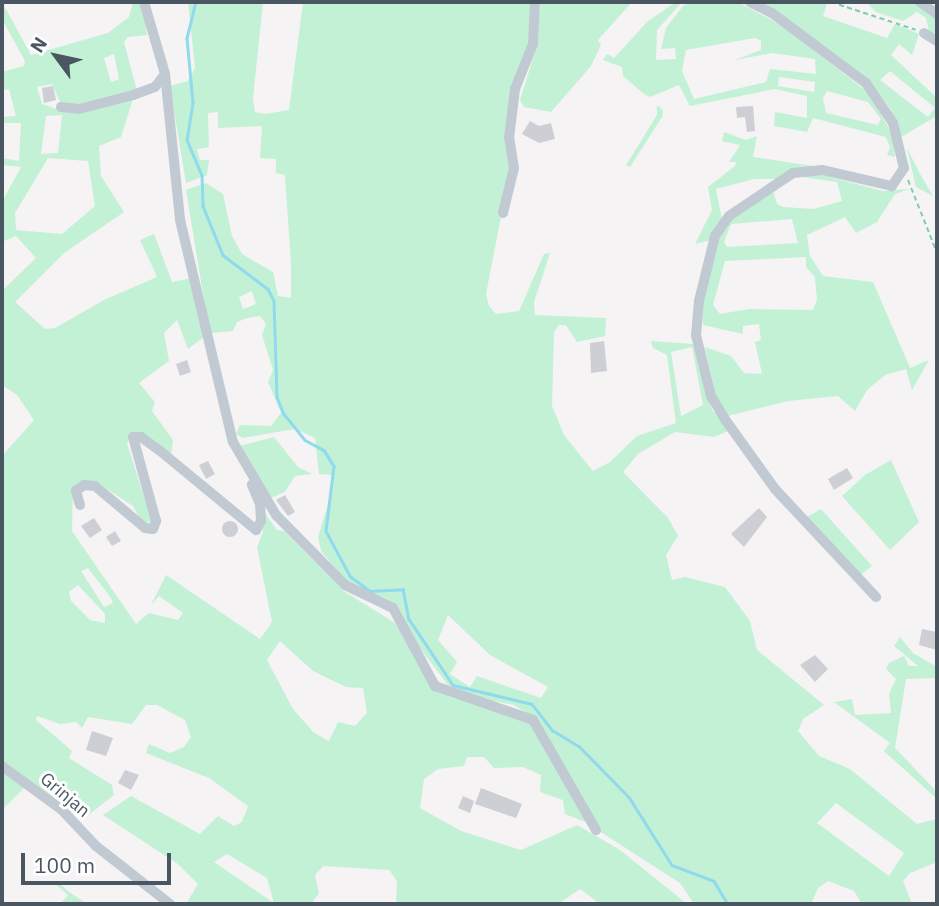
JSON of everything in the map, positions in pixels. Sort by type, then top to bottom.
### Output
[{"type":"street","points":[[80,505],[76,491],[84,485],[94,486],[145,528],[153,529],[156,521],[132,445],[133,437],[141,437],[256,530],[261,521],[260,504],[233,442],[180,220],[166,75],[144,2]]},
{"type":"street","points":[[503,213],[514,168],[509,138],[515,89],[533,44],[536,2]]},
{"type":"street","points":[[750,2],[772,13],[866,83],[893,123],[903,174],[892,186],[878,186],[822,170],[793,173],[729,216],[715,236],[699,301],[696,335],[711,396],[724,418],[775,489],[876,597]]},
{"type":"street","points":[[920,2],[937,14]]},
{"type":"street","points":[[924,33],[937,41]]},
{"type":"street","points":[[61,107],[79,109],[133,95],[155,87],[166,75]]},
{"type":"street","points":[[233,442],[276,516],[345,585],[393,608],[435,686],[533,720],[596,830]]},
{"type":"street","name":"Grinjan","points":[[2,766],[62,810],[96,846],[170,904]]},
{"type":"path","points":[[831,2],[924,33]]},
{"type":"path","points":[[903,174],[919,197],[937,253]]},
{"type":"green space","points":[[2,2],[31,55],[108,33],[129,17],[133,2],[141,2],[143,8],[147,35],[128,37],[124,42],[137,91],[84,104],[61,104],[52,84],[37,87],[42,104],[60,110],[133,99],[121,137],[99,146],[101,176],[124,212],[64,253],[15,302],[45,329],[55,328],[106,299],[157,277],[140,240],[154,234],[172,282],[192,278],[204,337],[188,349],[177,320],[164,333],[169,361],[139,383],[155,402],[152,411],[173,440],[171,455],[132,435],[127,443],[152,522],[142,523],[133,506],[98,483],[73,492],[72,531],[136,624],[149,613],[178,620],[183,613],[159,596],[151,605],[166,575],[260,639],[272,622],[257,547],[263,532],[262,509],[277,530],[284,531],[345,592],[395,623],[450,697],[514,713],[536,728],[587,816],[585,822],[565,814],[563,800],[540,792],[541,775],[523,767],[494,768],[484,757],[467,757],[464,766],[438,769],[424,779],[420,808],[461,831],[521,850],[577,825],[620,850],[687,904],[600,904],[580,889],[558,904],[396,904],[397,881],[389,870],[323,866],[315,875],[319,893],[311,904],[186,904],[198,884],[178,864],[103,815],[131,796],[200,834],[218,816],[234,826],[242,822],[248,806],[209,778],[146,753],[149,744],[170,753],[184,747],[191,737],[185,720],[157,705],[146,705],[132,724],[88,717],[82,728],[76,722],[60,724],[37,716],[36,720],[72,751],[69,758],[112,785],[114,795],[82,820],[2,760],[2,456],[34,420],[17,395],[2,385],[2,291],[36,258],[16,236],[2,242],[2,202],[21,167],[2,165],[2,158],[19,161],[21,123],[2,123],[2,117],[16,116],[9,89],[2,90],[2,72],[24,66],[25,61],[2,19]],"holes":[[[114,54],[119,79],[111,82],[104,58]],[[62,115],[58,153],[41,154],[46,116]],[[48,158],[88,161],[95,206],[62,234],[16,230],[15,213]],[[88,568],[111,598],[113,603],[104,607],[81,571]],[[78,585],[105,614],[105,623],[90,620],[71,601],[69,592]],[[280,641],[313,671],[346,687],[363,688],[367,713],[355,726],[338,722],[329,741],[314,733],[293,709],[267,660]],[[227,854],[267,878],[274,903],[214,862]]]},
{"type":"green space","points":[[188,2],[263,2],[253,98],[255,112],[265,114],[289,110],[303,2],[533,2],[535,28],[513,111],[514,149],[486,294],[489,306],[496,314],[519,311],[544,254],[550,253],[534,302],[535,315],[606,318],[605,336],[577,342],[566,325],[559,325],[554,332],[552,406],[564,435],[593,471],[610,462],[637,436],[676,423],[667,355],[653,348],[651,341],[693,344],[712,410],[731,430],[714,437],[675,432],[638,454],[623,472],[668,518],[678,536],[666,555],[672,580],[685,577],[725,587],[750,621],[757,650],[824,705],[803,719],[798,731],[819,756],[850,769],[917,824],[937,819],[937,862],[910,873],[903,881],[912,904],[862,904],[854,891],[828,881],[818,888],[811,904],[694,904],[680,883],[593,827],[586,802],[534,718],[514,705],[473,697],[448,685],[390,609],[345,580],[321,551],[318,537],[333,488],[332,475],[319,474],[315,438],[295,429],[243,438],[236,434],[240,425],[271,426],[281,413],[268,382],[273,370],[262,335],[266,324],[260,316],[247,318],[237,322],[233,331],[211,333],[186,190],[206,183],[223,194],[232,236],[242,254],[273,272],[278,296],[291,298],[285,175],[276,173],[276,159],[260,158],[262,126],[218,128],[218,112],[208,113],[209,147],[197,149],[200,160],[209,160],[207,175],[186,183],[170,86],[188,81],[195,68]],"holes":[[[252,291],[256,304],[243,309],[239,297]],[[692,347],[703,405],[681,416],[671,352]],[[448,615],[490,655],[548,687],[541,698],[477,676],[470,687],[450,674],[457,662],[438,640]],[[836,803],[904,853],[889,876],[817,823]]]},
{"type":"green space","points":[[540,2],[632,2],[598,40],[601,45],[591,66],[551,112],[524,107],[520,100],[538,43]]},
{"type":"green space","points":[[676,2],[682,2],[657,30],[656,60],[676,59],[675,48],[661,49],[666,28],[683,6],[692,2],[738,2],[781,25],[869,93],[892,134],[895,157],[887,155],[890,147],[886,137],[813,118],[807,132],[774,126],[775,112],[807,118],[807,96],[775,89],[690,106],[679,85],[650,97],[644,94],[623,76],[622,67],[603,60],[607,54],[614,58],[648,21]],"holes":[[[755,38],[761,41],[761,50],[735,60],[772,53],[815,59],[816,74],[770,69],[766,82],[694,99],[682,71],[686,50]],[[779,77],[815,82],[814,92],[778,86]],[[827,91],[868,102],[881,119],[878,125],[826,113],[823,98]]]},
{"type":"green space","points":[[763,2],[827,3],[823,16],[887,38],[895,24],[919,34],[912,55],[899,44],[891,55],[937,98],[937,116],[901,137],[891,110],[872,84]],"holes":[[[890,71],[935,108],[928,117],[880,80]]]},
{"type":"green space","points":[[866,2],[915,2],[937,18],[937,33],[929,32],[926,18],[917,12],[903,21],[876,12]]},
{"type":"green space","points":[[657,105],[663,110],[662,117],[630,167],[626,165],[657,115]]},
{"type":"green space","points":[[724,132],[746,140],[757,136],[753,157],[813,166],[779,179],[754,179],[716,189],[722,220],[711,240],[695,244],[712,210],[708,187],[735,166],[736,162],[729,162],[740,145],[722,141]]},
{"type":"green space","points":[[907,148],[919,172],[933,196],[916,187]]},
{"type":"green space","points":[[814,173],[883,191],[909,189],[895,194],[877,222],[856,233],[845,217],[807,235],[810,256],[823,276],[873,282],[910,368],[929,360],[912,390],[906,369],[885,375],[867,390],[855,411],[838,396],[788,401],[727,416],[716,397],[705,347],[731,356],[744,373],[762,374],[755,342],[761,340],[759,324],[743,326],[743,334],[703,325],[702,300],[717,240],[731,218],[773,191],[777,204],[783,207],[813,209],[842,201],[837,182],[795,176]],"holes":[[[792,219],[798,243],[727,247],[724,242],[731,224]],[[806,257],[806,267],[815,277],[817,300],[813,310],[749,309],[720,314],[713,305],[725,261]]]},
{"type":"green space","points":[[274,437],[298,467],[312,474],[295,476],[285,492],[266,500],[239,446]]},
{"type":"green space","points":[[891,460],[919,522],[890,550],[842,496],[865,475]]},
{"type":"green space","points":[[821,509],[872,566],[859,576],[805,518]]},
{"type":"green space","points":[[900,637],[913,653],[937,667],[937,678],[906,679],[895,748],[937,792],[937,799],[884,751],[890,743],[834,702],[852,699],[855,715],[891,713],[889,694],[896,679],[886,669],[889,663],[904,656],[909,666],[918,666],[894,646]]},
{"type":"green space","points":[[2,770],[26,786],[2,810]]},
{"type":"green space","points":[[57,881],[87,904],[60,904],[68,895],[54,883]]},
{"type":"building","points":[[53,86],[56,100],[44,103],[42,88]]},
{"type":"building","points":[[753,106],[755,131],[747,132],[745,117],[737,118],[736,107]]},
{"type":"building","points":[[530,121],[539,126],[551,123],[555,139],[539,143],[522,134]]},
{"type":"building","points":[[604,341],[607,371],[591,373],[590,343]]},
{"type":"building","points":[[187,360],[191,372],[180,376],[176,364]]},
{"type":"building","points":[[208,461],[215,474],[206,479],[199,465]]},
{"type":"building","points":[[847,468],[853,478],[834,490],[828,479]]},
{"type":"building","points":[[285,495],[295,512],[288,516],[276,500]]},
{"type":"building","points":[[759,508],[767,517],[744,547],[731,534]]},
{"type":"building","points":[[94,518],[102,530],[90,538],[81,526]]},
{"type":"building","points":[[227,521],[233,521],[238,529],[236,535],[227,537],[222,532],[222,526]]},
{"type":"building","points":[[115,531],[121,541],[112,546],[106,537]]},
{"type":"building","points":[[922,629],[937,632],[937,650],[919,645]]},
{"type":"building","points":[[815,655],[828,669],[815,682],[800,665]]},
{"type":"building","points":[[92,731],[113,738],[106,756],[86,750]]},
{"type":"building","points":[[125,770],[139,775],[131,790],[118,783]]},
{"type":"building","points":[[481,788],[522,804],[516,818],[475,804]]},
{"type":"building","points":[[463,796],[474,801],[470,813],[458,808]]},
{"type":"waterway","points":[[196,2],[187,38],[193,103],[187,140],[202,175],[203,206],[223,255],[268,289],[274,301],[277,397],[284,414],[305,440],[324,450],[334,466],[326,531],[350,576],[370,591],[403,589],[409,619],[453,685],[532,704],[552,730],[579,746],[629,797],[672,865],[714,881],[728,904]]}]
